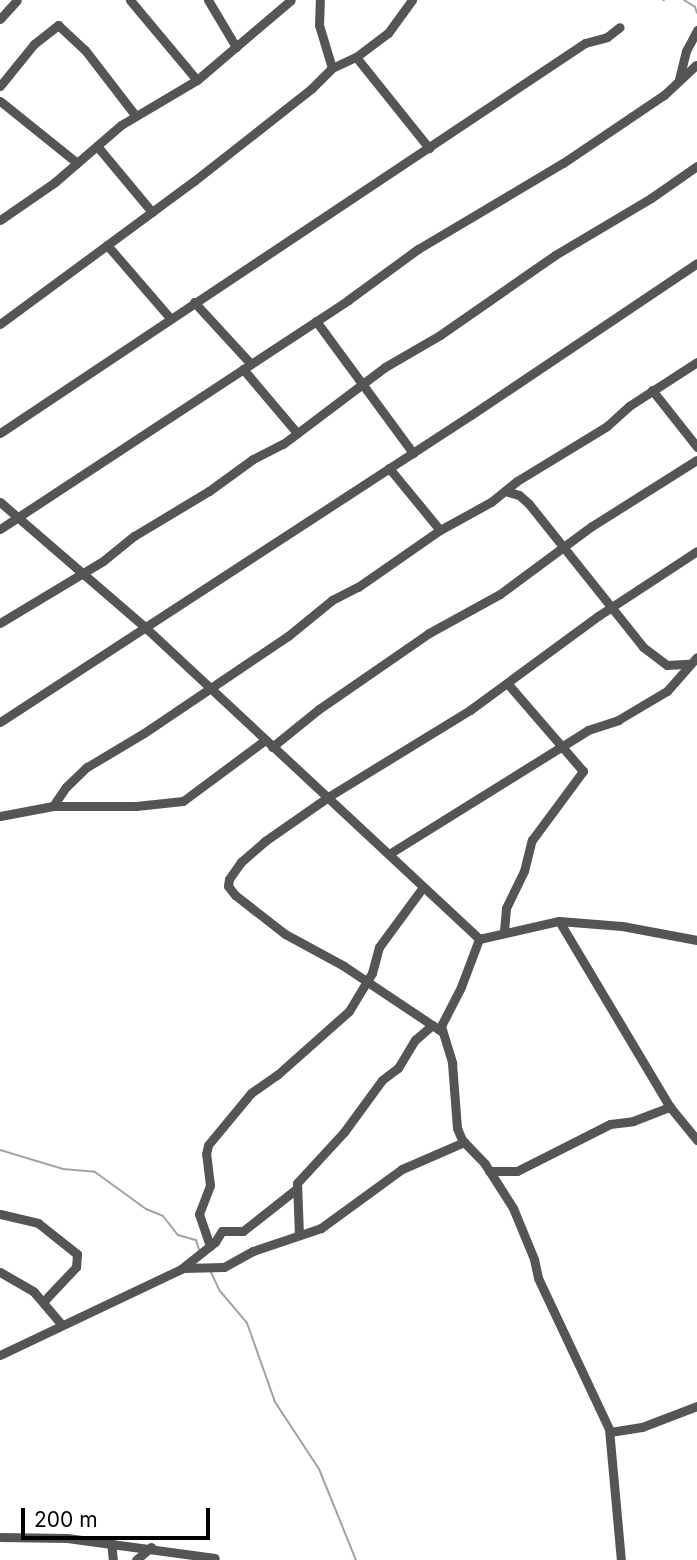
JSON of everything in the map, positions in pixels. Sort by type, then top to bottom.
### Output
[{"type":"street","points":[[0,19],[17,0]]},
{"type":"street","points":[[131,0],[197,80]]},
{"type":"street","points":[[208,0],[236,47]]},
{"type":"street","points":[[0,220],[135,115],[197,80],[291,0]]},
{"type":"street","points":[[320,0],[319,25],[332,68]]},
{"type":"street","points":[[0,324],[152,212],[312,88],[332,68],[356,57],[388,33],[412,0]]},
{"type":"street","points":[[0,86],[34,44],[58,25],[85,50],[135,115]]},
{"type":"street","points":[[0,433],[586,43],[607,37],[620,27]]},
{"type":"street","points":[[679,79],[686,51],[697,30]]},
{"type":"street","points":[[356,57],[429,148]]},
{"type":"street","points":[[0,529],[151,432],[418,249],[573,156],[664,96],[696,65]]},
{"type":"street","points":[[0,101],[76,163]]},
{"type":"street","points":[[97,146],[152,212]]},
{"type":"street","points":[[0,623],[103,561],[134,536],[297,433],[397,359],[451,328],[574,242],[650,198],[697,166]]},
{"type":"street","points":[[107,245],[170,318]]},
{"type":"street","points":[[0,722],[146,629],[697,263]]},
{"type":"street","points":[[194,302],[247,366],[297,433]]},
{"type":"street","points":[[316,321],[413,453]]},
{"type":"street","points":[[53,806],[66,787],[83,770],[144,733],[440,530],[607,426],[652,390],[697,362]]},
{"type":"street","points":[[652,390],[697,447]]},
{"type":"street","points":[[0,816],[53,806],[136,806],[183,801],[429,633],[500,594],[563,547],[697,460]]},
{"type":"street","points":[[389,468],[440,530]]},
{"type":"street","points":[[505,491],[516,493],[525,500],[640,645],[670,666],[689,664]]},
{"type":"street","points":[[0,502],[146,629],[479,939]]},
{"type":"street","points":[[621,1560],[610,1433],[538,1278],[534,1259],[513,1208],[489,1171],[464,1142],[456,1120],[451,1058],[441,1031],[368,981],[285,934],[228,886],[229,879],[245,858],[328,797],[470,710],[610,609],[697,551]]},
{"type":"street","points":[[389,854],[559,747],[588,730],[618,720],[667,691],[697,656]]},
{"type":"street","points":[[504,931],[506,908],[524,870],[532,840],[582,773],[581,765],[559,747],[507,683]]},
{"type":"street","points":[[210,1246],[199,1214],[210,1185],[206,1154],[208,1145],[251,1093],[277,1075],[349,1011],[368,981],[379,947],[423,887]]},
{"type":"street","points":[[559,921],[670,1107],[697,1140]]},
{"type":"street","points":[[441,1031],[479,939],[504,931],[559,921],[622,926],[697,940]]},
{"type":"street","points":[[299,1235],[295,1190],[300,1177],[344,1132],[382,1080],[398,1068],[415,1040],[432,1025]]},
{"type":"street","points":[[489,1171],[517,1171],[610,1124],[633,1121],[670,1107]]},
{"type":"street","points":[[183,1268],[225,1267],[246,1253],[324,1226],[402,1169],[464,1142]]},
{"type":"street","points":[[0,1355],[183,1268],[210,1246],[222,1231],[243,1231],[295,1190]]},
{"type":"street","points":[[0,1214],[38,1223],[77,1254],[76,1267],[43,1302]]},
{"type":"street","points":[[0,1272],[25,1284],[62,1325]]},
{"type":"street","points":[[610,1433],[642,1427],[697,1406]]},
{"type":"street","points":[[0,1537],[52,1536],[151,1547],[215,1558]]},
{"type":"street","points":[[111,1542],[113,1560]]},
{"type":"street","points":[[136,1560],[151,1547]]},
{"type":"waterway","points":[[684,0],[695,7],[697,13]]},
{"type":"waterway","points":[[0,1150],[63,1169],[95,1172],[146,1209],[163,1216],[178,1235],[196,1240],[199,1250]]},
{"type":"waterway","points":[[210,1270],[220,1291],[247,1323],[275,1402],[319,1469],[356,1560]]}]
